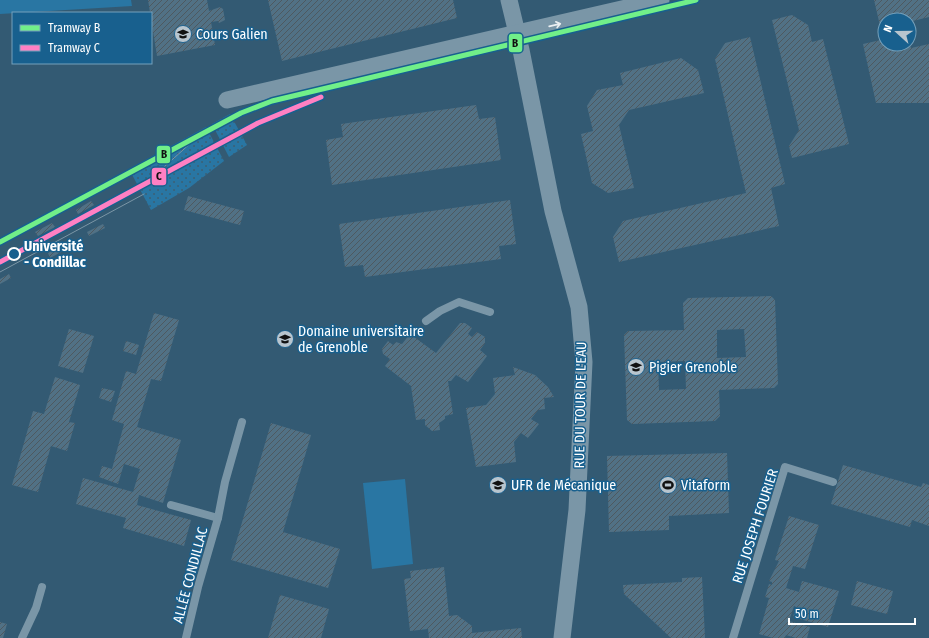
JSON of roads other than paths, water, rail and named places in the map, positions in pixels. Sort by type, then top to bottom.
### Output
[{"type":"street","name":"RUE DU TOUR DE L'EAU","points":[[508,0],[517,34],[554,211],[579,307],[584,362],[577,510],[562,638]]},
{"type":"street","points":[[227,100],[661,0]]},
{"type":"lane","points":[[426,321],[440,311],[459,302],[490,312]]},
{"type":"lane","name":"ALLÉE CONDILLAC","points":[[186,638],[198,587],[218,518],[225,482],[242,422]]},
{"type":"lane","name":"RUE JOSEPH FOURIER","points":[[733,638],[785,467],[833,482]]},
{"type":"lane","name":"ALLÉE CONDILLAC","points":[[171,504],[218,518]]},
{"type":"lane","points":[[22,638],[36,608],[42,586]]},
{"type":"tram line","name":"B","points":[[0,242],[241,113],[272,101],[696,0]]},
{"type":"tram line","name":"C","points":[[0,262],[258,123],[321,97]]},
{"type":"tram line","points":[[141,186],[202,134]]},
{"type":"tram line","points":[[0,272],[144,194]]},
{"type":"place","name":"Cours Galien","points":[[183,34]]},
{"type":"place","name":"Université - Condillac","points":[[14,254]]},
{"type":"place","name":"Domaine universitaire de Grenoble","points":[[285,339]]},
{"type":"place","name":"Pigier Grenoble","points":[[636,367]]},
{"type":"place","name":"UFR de Mécanique","points":[[498,485]]},
{"type":"place","name":"Vitaform","points":[[668,485]]}]
